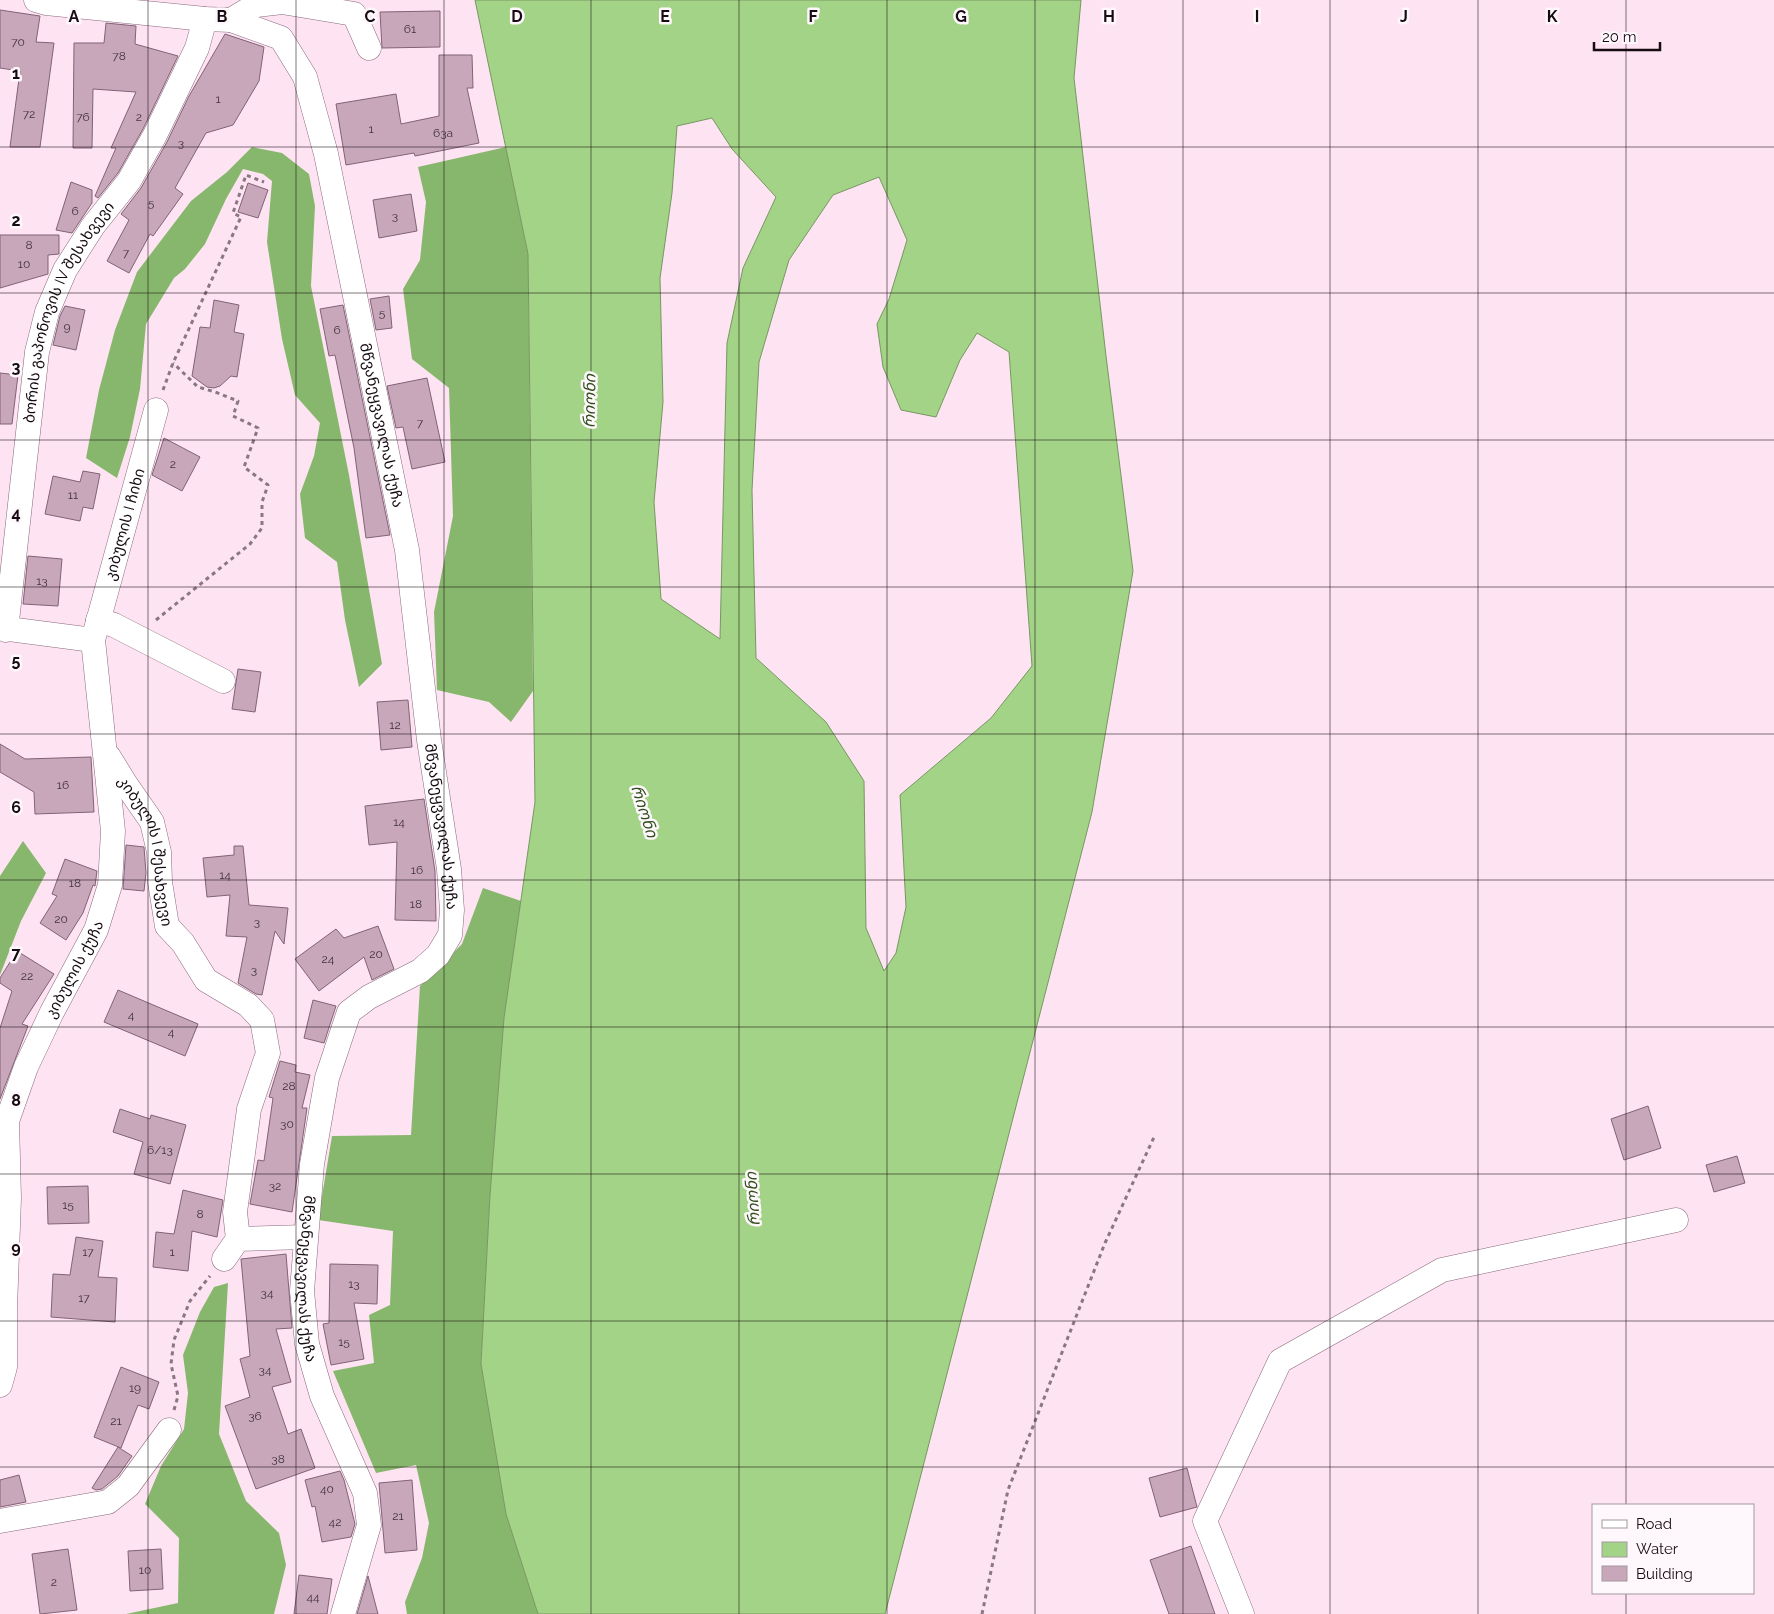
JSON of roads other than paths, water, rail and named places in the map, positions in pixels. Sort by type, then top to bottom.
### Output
[{"type":"street","name":"მწვანეყვავილას ქუჩა","points":[[43,1],[205,19],[231,20],[281,38],[305,77],[326,154],[407,550],[428,730],[449,869],[452,910],[450,935],[438,955],[420,971],[369,997],[349,1012],[327,1078],[312,1164],[302,1291],[307,1344],[322,1396],[366,1493],[369,1525],[343,1614]]},
{"type":"street","points":[[231,20],[256,5],[282,2],[354,14],[369,48]]},
{"type":"street","name":"ბორის გაპონოვის IV შესახვევი","points":[[3,629],[37,352],[47,312],[65,270],[92,226],[129,181],[154,135],[197,48],[205,19]]},
{"type":"street","name":"კიბულის I ჩიხი","points":[[95,630],[158,403]]},
{"type":"street","points":[[3,629],[95,630],[114,625],[223,681]]},
{"type":"street","name":"კიბულის ქუჩა","points":[[0,1385],[5,1367],[9,1198],[7,1121],[26,1067],[52,1012],[96,930],[110,885],[113,831],[95,630]]},
{"type":"street","name":"კიბულის I შესახვევი","points":[[106,752],[124,783],[152,822],[159,852],[160,882],[167,926],[183,943],[206,980],[248,1005],[262,1020],[268,1053],[249,1109],[235,1212],[238,1239]]},
{"type":"street","points":[[1242,1614],[1205,1521],[1280,1361],[1442,1270],[1676,1220]]},
{"type":"street","points":[[224,1259],[238,1239],[305,1237]]},
{"type":"street","points":[[0,1521],[108,1502],[128,1486],[169,1430]]},
{"type":"water","name":"რიონი","points":[[475,0],[1081,0],[1074,78],[1133,571],[1092,812],[885,1614],[538,1614],[506,1514],[481,1364],[490,1195],[504,1018],[535,802],[528,254]],"holes":[[[712,118],[732,149],[776,197],[743,268],[727,343],[720,639],[661,599],[654,502],[663,402],[660,278],[672,193],[677,126]],[[879,177],[907,240],[889,299],[877,324],[883,367],[901,410],[936,417],[960,360],[977,333],[1009,352],[1032,666],[991,718],[900,795],[906,907],[896,953],[884,971],[866,928],[864,781],[826,722],[756,658],[752,490],[759,362],[789,260],[833,195]]]}]
